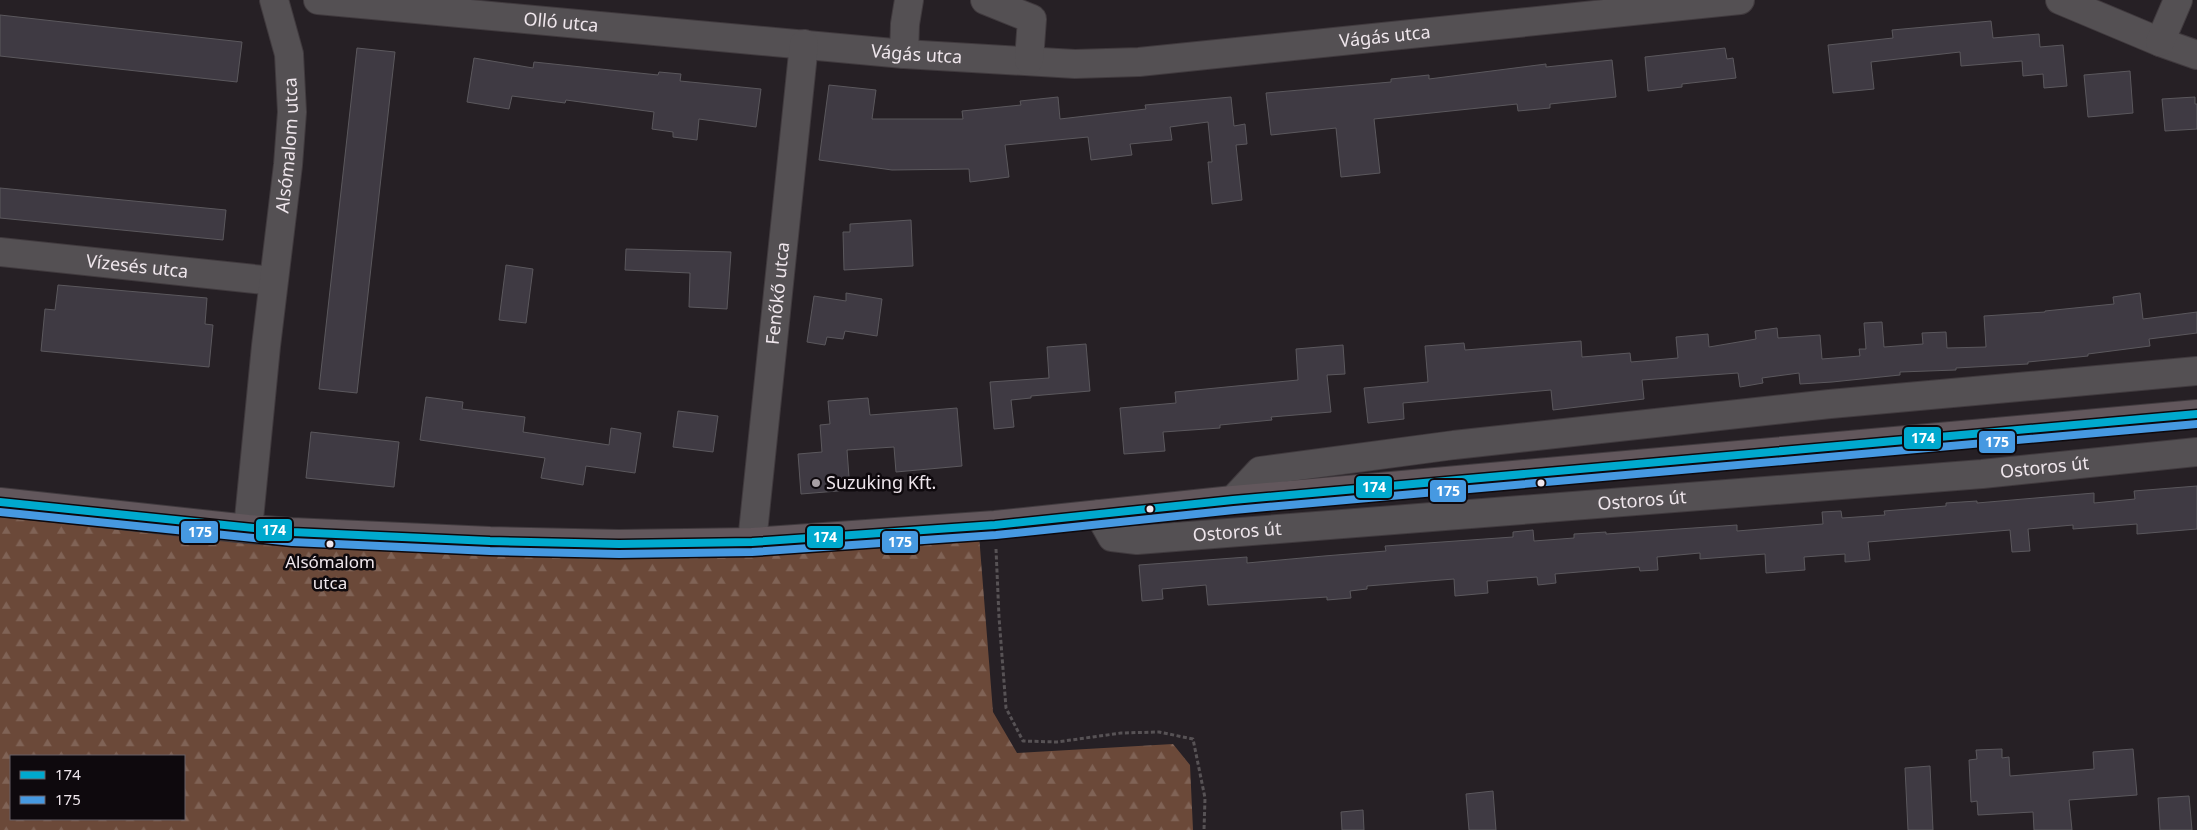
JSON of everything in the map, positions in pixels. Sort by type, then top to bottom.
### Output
[{"type":"main road","name":"Ostoros út","points":[[0,502],[248,529],[490,541],[619,544],[752,542],[995,525],[1232,500],[2197,414]]},
{"type":"street","name":"Alsómalom utca","points":[[248,529],[288,165],[292,112],[289,54],[274,0]]},
{"type":"street","name":"Olló utca","points":[[318,0],[804,44]]},
{"type":"street","points":[[904,54],[905,24],[909,0]]},
{"type":"street","points":[[985,0],[1032,19],[1029,60]]},
{"type":"street","name":"Vágás utca","points":[[804,44],[904,54],[1075,64],[1139,62],[1740,0]]},
{"type":"street","points":[[2060,0],[2160,42],[2197,55]]},
{"type":"street","points":[[2160,42],[2178,0]]},
{"type":"street","name":"Fenőkő utca","points":[[752,542],[804,44]]},
{"type":"street","name":"Vízesés utca","points":[[0,252],[274,281]]},
{"type":"street","name":"Ostoros út","points":[[1232,500],[1260,471],[1454,445],[1830,404],[2197,371]]},
{"type":"street","name":"Ostoros út","points":[[1099,514],[1112,536],[1137,540],[1755,490],[1982,474],[2197,452]]},
{"type":"street","points":[[1753,454],[1755,490]]},
{"type":"street","points":[[1611,466],[1613,502]]},
{"type":"path","points":[[995,525],[999,617],[1006,708],[1023,741],[1057,742],[1121,734],[1159,732],[1192,739],[1205,798],[1204,830]]},
{"type":"green space","points":[[0,511],[247,538],[979,535],[993,712],[1017,753],[1173,744],[1190,765],[1193,830],[0,830]]},
{"type":"building","points":[[0,15],[242,42],[237,82],[0,56]]},
{"type":"building","points":[[1991,21],[1993,38],[2039,34],[2040,47],[2063,45],[2067,86],[2044,88],[2043,74],[2023,76],[2022,61],[1961,66],[1960,52],[1871,62],[1874,89],[1833,93],[1828,45],[1893,38],[1892,30]]},
{"type":"building","points":[[357,48],[395,52],[357,393],[319,389]]},
{"type":"building","points":[[1725,48],[1727,59],[1733,58],[1736,78],[1682,84],[1682,87],[1648,91],[1645,57]]},
{"type":"building","points":[[474,58],[533,68],[534,62],[658,75],[659,72],[681,74],[680,81],[761,89],[756,127],[699,119],[697,140],[673,137],[673,132],[652,129],[654,112],[566,100],[565,103],[512,96],[509,109],[467,102]]},
{"type":"building","points":[[1612,60],[1616,97],[1550,104],[1550,108],[1518,111],[1517,104],[1374,119],[1380,173],[1341,177],[1336,128],[1271,135],[1266,93],[1391,82],[1391,79],[1429,75],[1429,79],[1546,64],[1546,67]]},
{"type":"building","points":[[2130,71],[2133,113],[2088,117],[2084,75]]},
{"type":"building","points":[[829,85],[876,90],[872,119],[963,119],[962,111],[1021,105],[1020,101],[1058,97],[1060,119],[1146,109],[1145,105],[1231,97],[1234,126],[1245,124],[1247,144],[1236,145],[1242,200],[1212,204],[1208,162],[1212,162],[1208,122],[1170,127],[1172,140],[1130,144],[1132,155],[1091,160],[1088,137],[1005,145],[1009,177],[970,182],[969,169],[892,170],[819,160]]},
{"type":"building","points":[[2195,97],[2195,104],[2197,104],[2197,129],[2165,131],[2162,99]]},
{"type":"building","points":[[0,188],[226,210],[223,240],[0,218]]},
{"type":"building","points":[[911,220],[913,266],[844,270],[843,232],[850,232],[850,224]]},
{"type":"building","points":[[626,249],[731,252],[727,309],[689,307],[690,273],[625,270]]},
{"type":"building","points":[[506,265],[533,269],[526,323],[499,320]]},
{"type":"building","points":[[58,285],[207,298],[205,324],[213,325],[209,367],[41,351],[45,309],[55,310]]},
{"type":"building","points":[[846,293],[882,299],[877,336],[845,331],[843,339],[827,337],[825,345],[807,342],[814,296],[846,301]]},
{"type":"building","points":[[2140,293],[2143,319],[2197,312],[2197,333],[2149,339],[2150,346],[2088,354],[2088,356],[2028,362],[2028,364],[1900,372],[1900,375],[1832,382],[1800,384],[1799,373],[1762,378],[1763,383],[1740,387],[1738,373],[1642,380],[1644,399],[1553,410],[1551,390],[1403,403],[1404,419],[1368,423],[1364,388],[1428,382],[1425,346],[1464,343],[1465,350],[1581,341],[1582,357],[1630,353],[1631,362],[1678,358],[1676,337],[1708,334],[1709,347],[1756,339],[1755,331],[1777,328],[1778,338],[1820,335],[1822,359],[1860,356],[1859,349],[1866,349],[1864,323],[1882,322],[1884,347],[1923,344],[1922,333],[1946,332],[1947,348],[1986,347],[1984,316],[2045,312],[2114,304],[2113,297]]},
{"type":"building","points":[[1086,344],[1090,391],[1031,396],[1031,398],[1011,400],[1014,427],[994,429],[990,382],[1049,378],[1047,347]]},
{"type":"building","points":[[1343,345],[1345,374],[1327,375],[1331,412],[1271,417],[1272,420],[1220,425],[1220,428],[1163,432],[1165,451],[1124,454],[1120,408],[1176,403],[1175,392],[1298,380],[1296,349]]},
{"type":"building","points":[[426,397],[463,402],[462,409],[525,417],[523,432],[609,445],[611,428],[641,433],[635,473],[586,466],[583,485],[541,478],[545,458],[420,440]]},
{"type":"building","points":[[868,398],[870,415],[957,408],[962,466],[896,472],[894,447],[847,450],[850,490],[801,494],[798,454],[822,452],[820,425],[830,424],[828,401]]},
{"type":"building","points":[[678,411],[718,416],[713,452],[673,447]]},
{"type":"building","points":[[311,432],[399,442],[394,487],[306,478]]},
{"type":"building","points":[[2197,486],[2197,529],[2137,534],[2137,524],[2073,529],[2073,525],[2028,529],[2030,551],[2012,552],[2010,530],[1868,542],[1870,560],[1845,562],[1845,554],[1804,557],[1805,570],[1766,573],[1765,554],[1700,559],[1700,553],[1657,557],[1658,570],[1640,571],[1639,567],[1555,574],[1556,583],[1538,585],[1537,577],[1487,581],[1488,593],[1455,596],[1454,579],[1367,586],[1367,589],[1350,591],[1351,598],[1327,600],[1327,597],[1208,605],[1206,585],[1162,589],[1163,599],[1142,601],[1139,565],[1247,557],[1247,563],[1386,551],[1385,546],[1513,537],[1513,532],[1533,530],[1534,541],[1574,538],[1574,534],[1606,532],[1606,534],[1737,525],[1737,531],[1823,524],[1822,512],[1841,511],[1842,518],[1885,515],[1884,511],[1946,506],[1946,503],[1977,501],[1977,503],[2094,493],[2094,503],[2135,499],[2134,491]]},
{"type":"building","points":[[2002,749],[2002,758],[2009,757],[2010,776],[2094,769],[2093,752],[2133,749],[2137,795],[2069,800],[2072,830],[2034,830],[2033,812],[1978,815],[1977,801],[1971,802],[1969,760],[1977,759],[1976,750]]},
{"type":"building","points":[[1930,766],[1933,830],[1908,830],[1905,768]]},
{"type":"building","points":[[1493,791],[1496,830],[1469,830],[1466,794]]},
{"type":"building","points":[[2189,796],[2192,830],[2160,830],[2158,798]]},
{"type":"building","points":[[1363,810],[1364,830],[1342,830],[1341,812]]},
{"type":"transit line","name":"174","points":[[0,502],[292,532],[490,541],[619,544],[752,542],[995,525],[1233,500],[2197,414]]},
{"type":"transit line","name":"175","points":[[0,512],[292,542],[490,551],[619,554],[752,552],[996,535],[1234,510],[2197,424]]},
{"type":"place","name":"Suzuking Kft.","points":[[816,483]]},
{"type":"place","name":"Alsómalom utca","points":[[330,544]]}]
